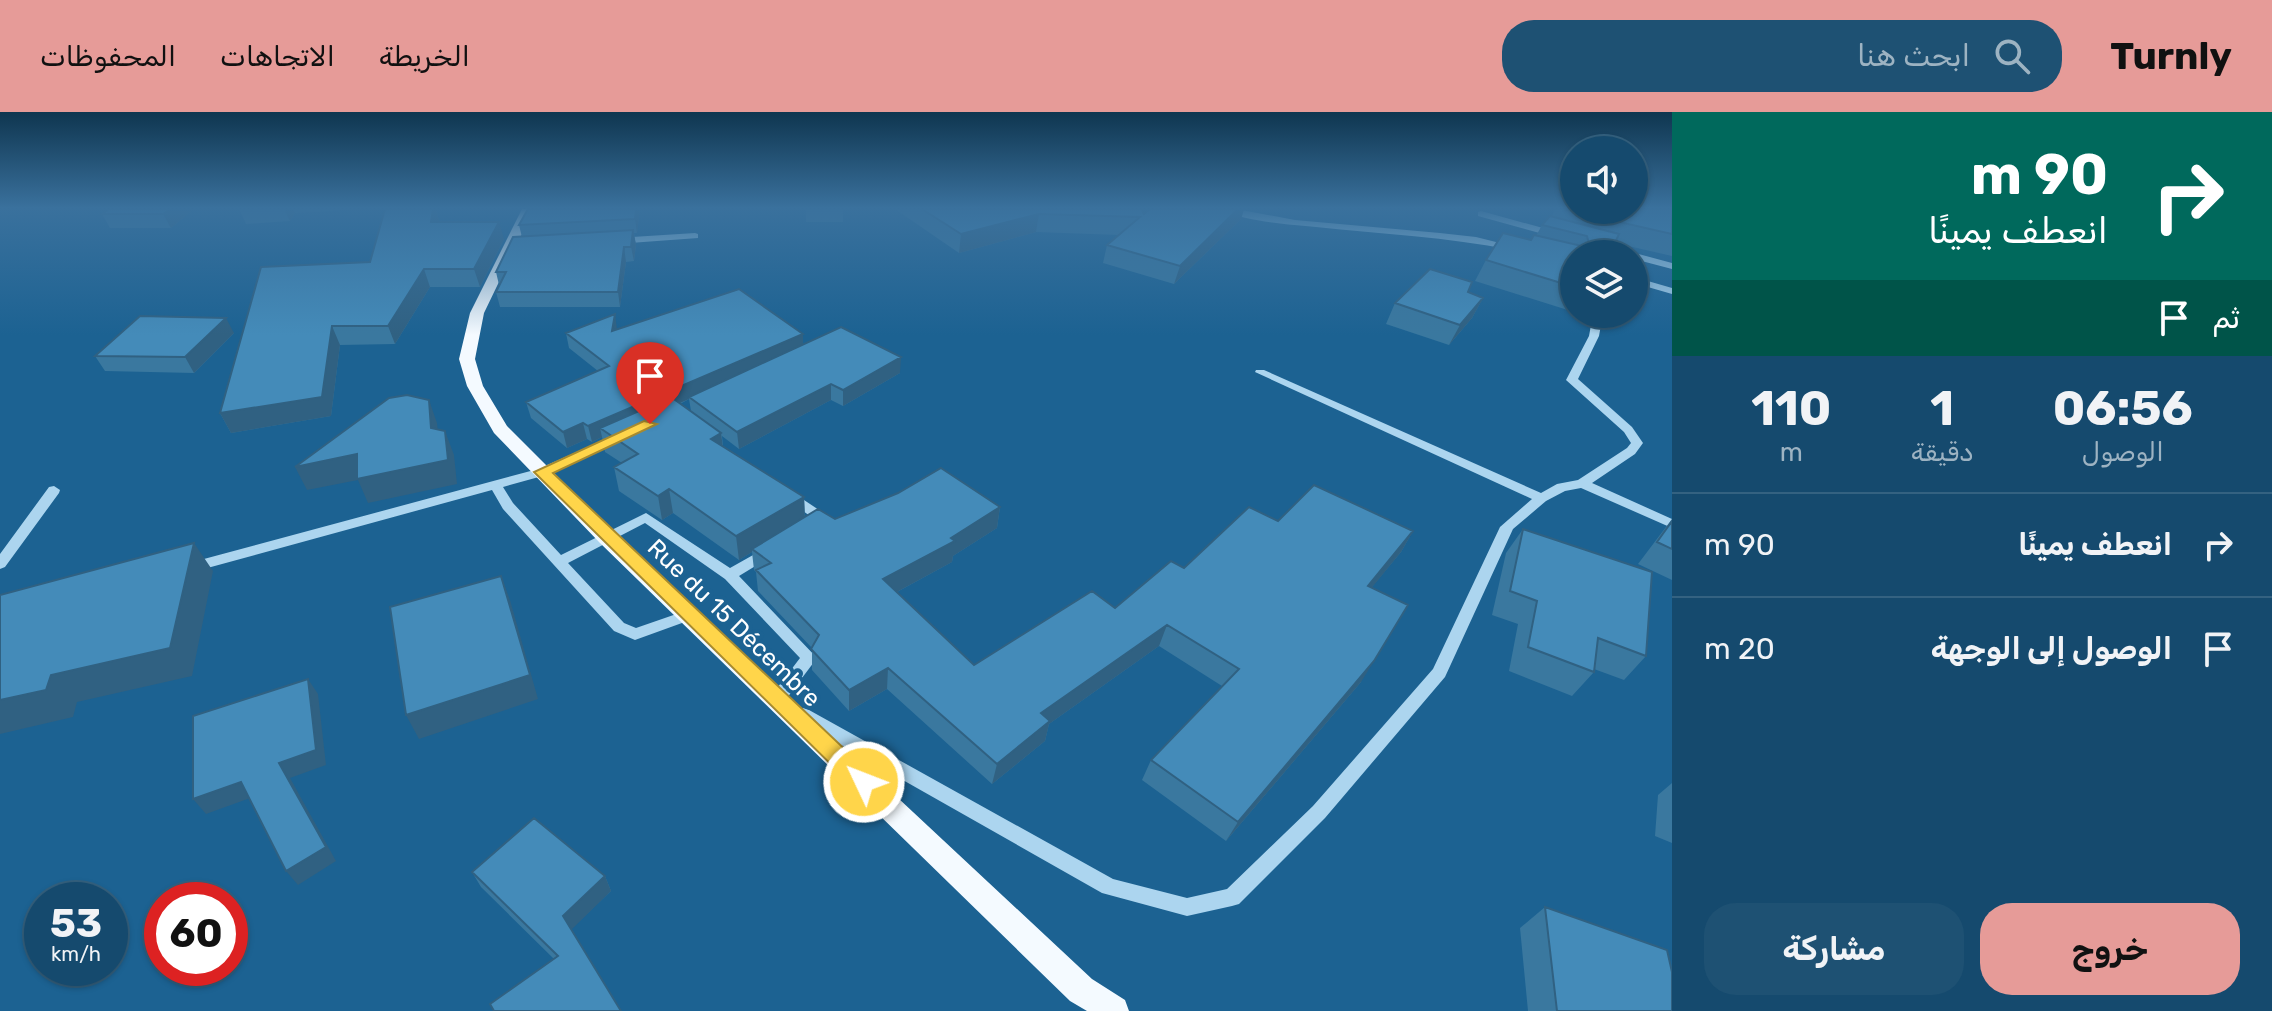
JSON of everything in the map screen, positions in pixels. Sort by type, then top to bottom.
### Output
[{"type":"main road","name":"Rue du 15 Décembre","points":[[514,251],[477,313],[467,359],[475,386],[500,429],[607,538],[1081,990],[1114,1011]]},
{"type":"street","points":[[1648,260],[1672,266]]},
{"type":"street","points":[[1648,284],[1672,291]]},
{"type":"street","points":[[558,562],[646,517],[730,575],[809,658],[776,700],[1109,887],[1187,907],[1232,897],[1319,812],[1439,673],[1507,527],[1541,498],[1562,487],[1582,484],[1631,451],[1637,443],[1628,430],[1572,380],[1595,328]]},
{"type":"street","points":[[1260,372],[1541,498]]},
{"type":"street","points":[[175,572],[542,472],[636,430]]},
{"type":"street","points":[[774,483],[823,519],[810,527]]},
{"type":"street","points":[[1582,484],[1672,524]]},
{"type":"street","points":[[496,485],[508,506],[619,627],[635,634],[688,615]]},
{"type":"street","points":[[0,564],[54,490]]},
{"type":"street","points":[[730,575],[783,543]]},
{"type":"building","points":[[373,251],[484,251],[474,269],[424,269],[388,326],[332,326],[322,397],[220,413],[261,267],[370,262]]},
{"type":"building","points":[[506,251],[623,251],[618,292],[496,292],[506,272],[496,272]]},
{"type":"building","points":[[1128,251],[1195,251],[1180,266]]},
{"type":"building","points":[[1492,251],[1560,251],[1560,283],[1486,260]]},
{"type":"building","points":[[1430,269],[1472,282],[1468,292],[1483,298],[1460,325],[1395,303]]},
{"type":"building","points":[[739,289],[803,334],[588,426],[583,423],[563,432],[526,402],[609,366],[566,333],[615,314],[612,331]]},
{"type":"building","points":[[140,316],[226,318],[185,357],[95,356]]},
{"type":"building","points":[[841,327],[901,357],[843,390],[831,384],[737,432],[689,397]]},
{"type":"building","points":[[407,395],[429,400],[431,428],[445,431],[448,460],[357,479],[357,454],[295,467],[389,398]]},
{"type":"building","points":[[671,397],[721,433],[711,439],[804,497],[736,536],[669,489],[658,496],[614,467],[638,454],[600,428]]},
{"type":"building","points":[[941,468],[1000,507],[951,538],[955,541],[883,579],[974,665],[1092,591],[1115,608],[1171,561],[1184,568],[1249,507],[1278,521],[1314,485],[1413,531],[1368,586],[1408,605],[1374,661],[1238,822],[1151,760],[1239,669],[1167,625],[1041,713],[1050,721],[997,764],[888,668],[849,690],[811,649],[819,635],[756,570],[771,563],[752,549],[818,509],[835,519],[898,493]]},
{"type":"building","points":[[1672,521],[1672,549],[1657,542]]},
{"type":"building","points":[[1523,529],[1652,572],[1646,656],[1598,638],[1594,672],[1528,647],[1537,601],[1510,591]]},
{"type":"building","points":[[194,543],[170,648],[51,675],[46,690],[0,700],[0,595]]},
{"type":"building","points":[[501,576],[530,675],[406,715],[390,607]]},
{"type":"building","points":[[308,679],[316,750],[279,763],[326,847],[286,871],[241,782],[193,799],[193,716]]},
{"type":"building","points":[[534,818],[605,876],[563,916],[621,1011],[494,1011],[490,1004],[558,956],[472,872]]},
{"type":"building","points":[[1545,907],[1667,950],[1672,972],[1672,1011],[1557,1011]]},
{"type":"route","points":[[650,424],[542,472],[607,538],[864,782]]}]
